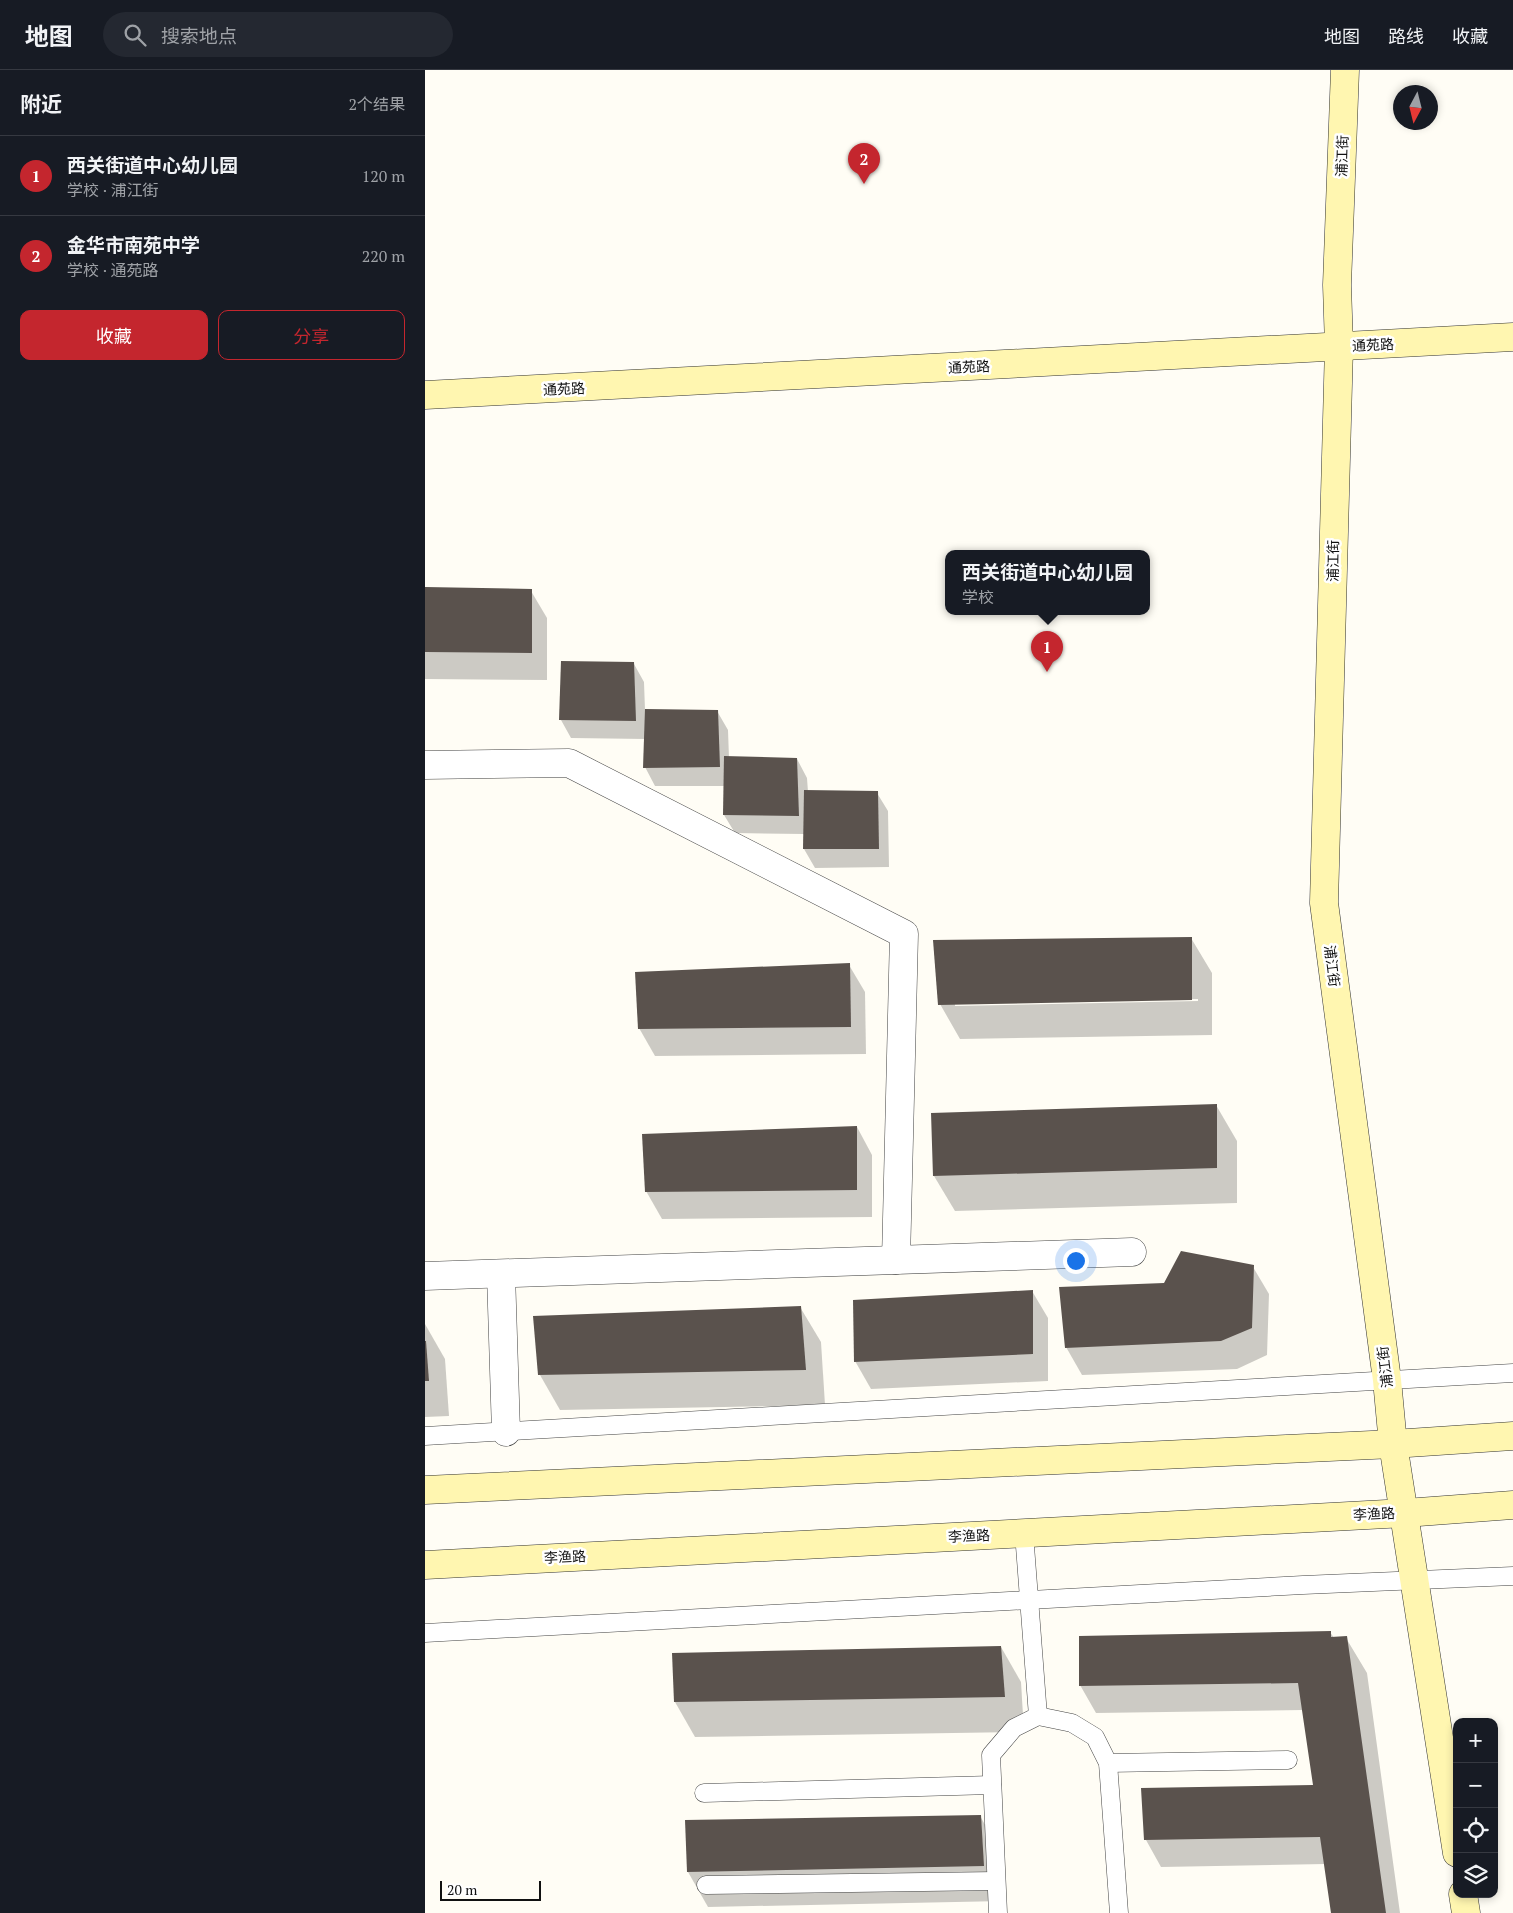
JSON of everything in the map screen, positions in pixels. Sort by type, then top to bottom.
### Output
[{"type":"street","name":"浦江街","points":[[1345,70],[1337,285],[1339,346],[1324,903],[1387,1380],[1393,1444],[1453,1827]]},
{"type":"street","name":"通苑路","points":[[425,395],[1513,337]]},
{"type":"street","points":[[425,765],[569,763],[904,934],[896,1260]]},
{"type":"street","points":[[425,1276],[1132,1252]]},
{"type":"street","points":[[501,1274],[506,1432]]},
{"type":"street","points":[[425,1490],[1393,1444],[1513,1436]]},
{"type":"street","name":"李渔路","points":[[425,1565],[1405,1513],[1513,1505]]},
{"type":"street","points":[[1464,1898],[1466,1913]]},
{"type":"lane","points":[[425,1436],[1513,1373]]},
{"type":"lane","points":[[1024,1533],[1038,1716]]},
{"type":"lane","points":[[425,1633],[1513,1576]]},
{"type":"lane","points":[[998,1913],[991,1754],[1014,1728],[1038,1716],[1072,1723],[1095,1738],[1108,1763],[1119,1913]]},
{"type":"lane","points":[[1108,1763],[1289,1760]]},
{"type":"lane","points":[[704,1793],[992,1785]]},
{"type":"lane","points":[[706,1885],[996,1881]]},
{"type":"building","points":[[425,587],[532,589],[532,653],[425,652]]},
{"type":"building","points":[[561,661],[634,662],[636,721],[559,720]]},
{"type":"building","points":[[645,709],[718,710],[720,767],[643,768]]},
{"type":"building","points":[[724,756],[797,758],[799,816],[723,815]]},
{"type":"building","points":[[804,790],[878,791],[879,849],[803,849]]},
{"type":"building","points":[[1192,937],[1192,1000],[938,1005],[933,940]]},
{"type":"building","points":[[850,963],[851,1027],[638,1029],[635,972]]},
{"type":"building","points":[[1217,1104],[1217,1168],[933,1176],[931,1113]]},
{"type":"building","points":[[857,1126],[857,1190],[645,1192],[642,1134]]},
{"type":"building","points":[[1181,1251],[1254,1265],[1252,1328],[1221,1341],[1065,1348],[1059,1287],[1164,1283]]},
{"type":"building","points":[[1033,1290],[1033,1354],[854,1362],[853,1300]]},
{"type":"building","points":[[801,1306],[806,1370],[538,1375],[533,1316]]},
{"type":"building","points":[[426,1341],[429,1381],[425,1381]]},
{"type":"building","points":[[1331,1631],[1331,1637],[1347,1636],[1386,1913],[1331,1913],[1320,1837],[1144,1840],[1141,1788],[1313,1785],[1298,1683],[1079,1686],[1079,1636]]},
{"type":"building","points":[[1001,1646],[1005,1697],[674,1702],[672,1653]]},
{"type":"building","points":[[981,1815],[984,1866],[687,1872],[685,1820]]},
{"type":"place","name":"金华市南苑中学","points":[[864,184]]},
{"type":"place","name":"西关街道中心幼儿园","points":[[1047,672]]}]
